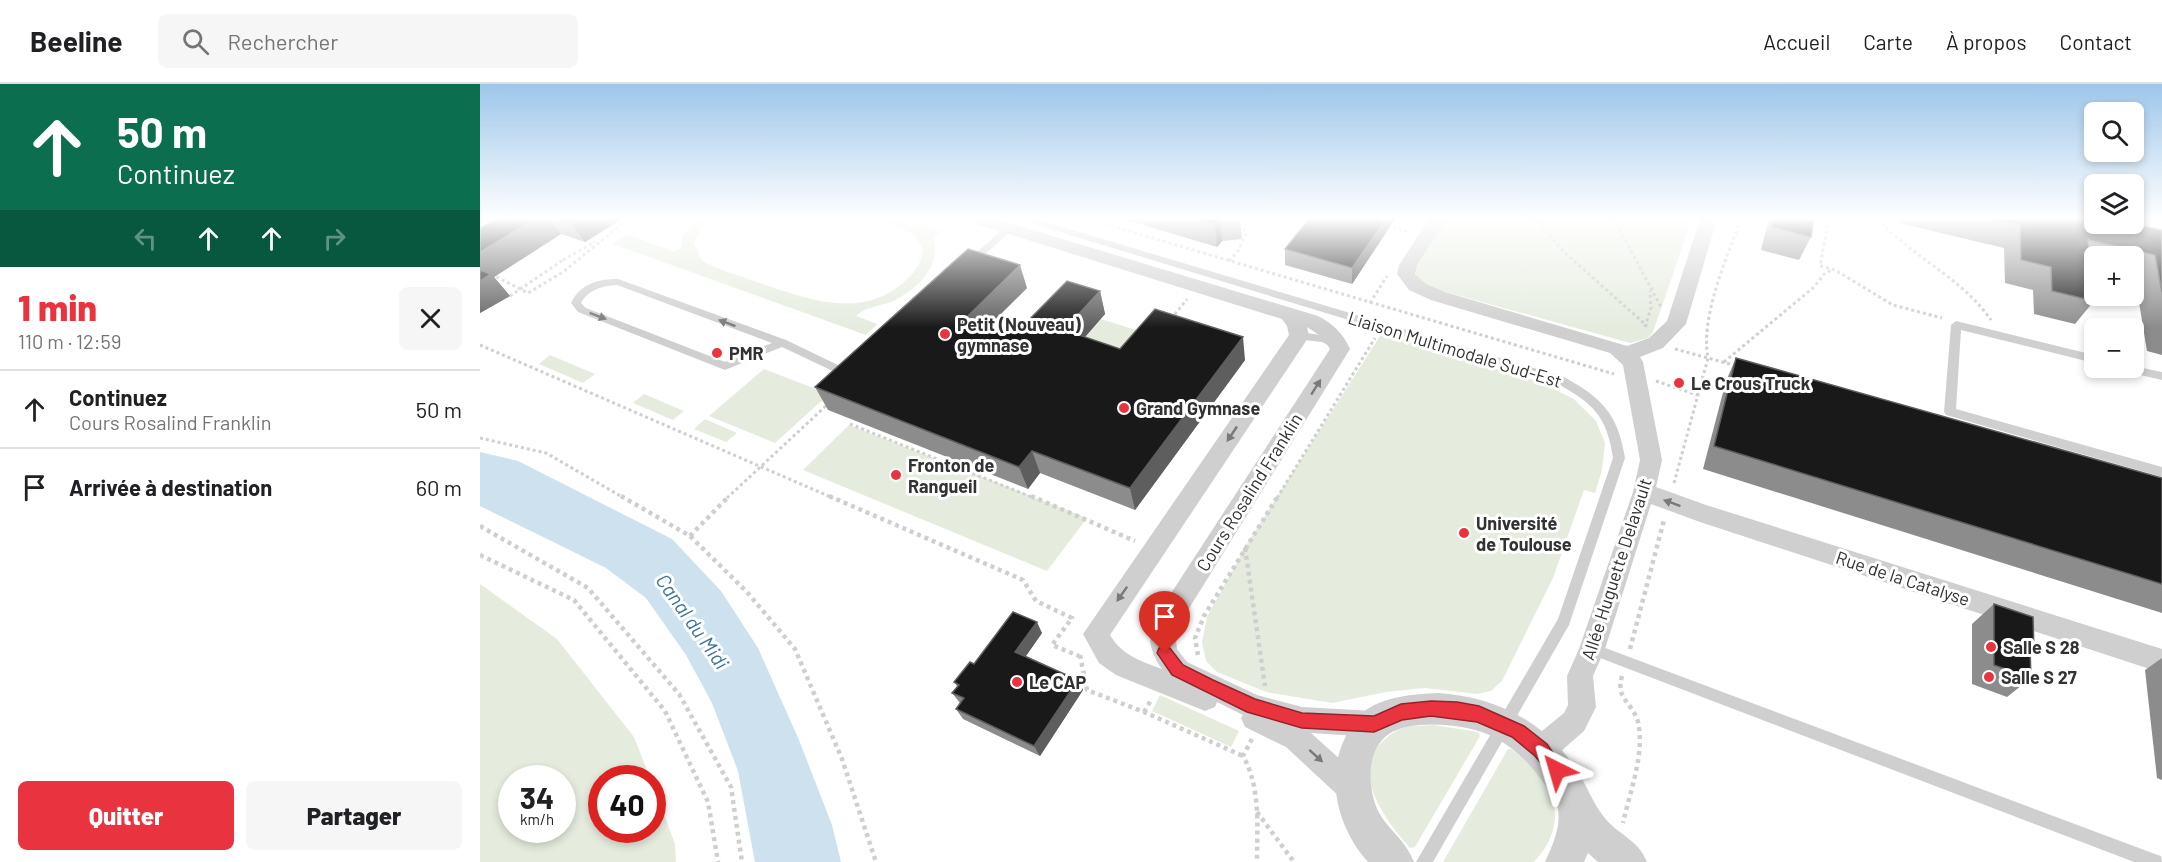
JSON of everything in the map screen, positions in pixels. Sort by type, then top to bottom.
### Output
[{"type":"street","name":"Cours Rosalind Franklin","points":[[1089,255],[1294,325],[1311,321],[1326,328],[1337,340],[1340,349],[1162,629],[1165,653],[1178,670],[1253,706],[1302,720],[1374,724]]},
{"type":"street","points":[[1414,255],[1406,274],[1412,284],[1421,290],[1617,348],[1621,364],[1651,335],[1676,324],[1698,255]]},
{"type":"street","points":[[1294,325],[1096,634],[1108,655],[1125,667],[1262,721],[1296,738],[1352,789]]},
{"type":"street","name":"Allée Huguette Delavault","points":[[1541,750],[1574,722],[1582,707],[1580,676],[1592,649],[1644,492],[1651,460],[1633,362],[1621,364]]},
{"type":"street","name":"Rue de la Catalyse","points":[[1644,492],[1700,513],[2162,661]]},
{"type":"street","points":[[1380,855],[1362,820],[1352,789],[1352,767],[1359,744],[1374,724],[1401,712],[1431,708],[1479,714],[1505,724],[1541,750],[1557,770],[1576,811],[1593,833],[1628,862]]},
{"type":"street","points":[[1564,862],[1574,834],[1576,811]]},
{"type":"lane","points":[[960,272],[979,255]]},
{"type":"lane","name":"Liaison Multimodale Sud-Est","points":[[1147,255],[1560,380],[1593,399],[1607,416],[1616,434],[1619,458],[1564,621],[1424,862]]},
{"type":"lane","points":[[782,343],[725,366],[582,310],[576,303],[579,294],[592,286],[606,282],[618,282],[782,343],[839,370],[858,364]]},
{"type":"lane","points":[[2084,357],[1956,325],[1950,412],[2162,472]]},
{"type":"lane","points":[[2144,372],[2162,376]]},
{"type":"lane","points":[[1592,649],[2156,862]]},
{"type":"path","points":[[510,296],[571,255]]},
{"type":"path","points":[[490,273],[528,293],[563,272],[582,255]]},
{"type":"path","points":[[1210,255],[1621,364]]},
{"type":"path","points":[[1229,261],[1234,255]]},
{"type":"path","points":[[1568,255],[1645,325],[1651,335],[1708,358],[1746,369]]},
{"type":"path","points":[[1633,255],[1661,307]]},
{"type":"path","points":[[1708,358],[1704,352],[1708,327],[1730,255]]},
{"type":"path","points":[[1822,255],[1820,266],[1835,270],[1893,305],[1942,318]]},
{"type":"path","points":[[1918,255],[1969,295],[1992,323]]},
{"type":"path","points":[[1723,362],[1814,287],[1826,272],[1835,270]]},
{"type":"path","points":[[1649,287],[1652,299],[1645,325],[1651,335]]},
{"type":"path","points":[[1166,324],[1191,294]]},
{"type":"path","points":[[1199,659],[1195,638],[1204,616],[1378,333]]},
{"type":"path","points":[[480,345],[1023,580],[1036,601],[1072,618],[1052,645],[1079,656]]},
{"type":"path","points":[[1672,492],[1708,358]]},
{"type":"path","points":[[1653,380],[1697,394]]},
{"type":"path","points":[[690,536],[712,512],[833,400]]},
{"type":"path","points":[[850,424],[991,479],[1128,538]]},
{"type":"path","points":[[480,438],[546,453],[690,536],[747,592],[795,649],[842,759],[876,862]]},
{"type":"path","points":[[1630,649],[1664,522]]},
{"type":"path","points":[[480,526],[588,588],[679,694],[731,787],[742,862]]},
{"type":"path","points":[[1245,547],[1266,692]]},
{"type":"path","points":[[480,555],[574,600],[665,711],[708,802],[718,862]]},
{"type":"path","points":[[1079,656],[1096,634]]},
{"type":"path","points":[[1079,656],[1087,690],[1144,712],[1243,756],[1250,765],[1256,812],[1257,862]]},
{"type":"path","points":[[1622,676],[1619,686],[1624,700],[1637,719],[1641,743],[1623,825]]},
{"type":"path","points":[[1243,756],[1257,731]]},
{"type":"path","points":[[1256,812],[1294,862]]},
{"type":"shaded area","points":[[644,255],[699,255],[701,260],[721,270],[795,294],[833,303],[852,303],[871,300],[889,293],[910,277],[916,270],[921,255],[934,255],[925,276],[909,291],[891,302],[868,309],[856,316],[877,324],[866,335]]},
{"type":"shaded area","points":[[1421,255],[1679,255],[1653,332],[1648,338],[1630,343],[1428,287],[1416,276],[1415,265]]},
{"type":"shaded area","points":[[1101,319],[1155,336],[1125,372],[1071,353]]},
{"type":"shaded area","points":[[1382,333],[1539,382],[1574,399],[1596,421],[1605,443],[1602,470],[1595,493],[1584,490],[1553,578],[1502,681],[1491,691],[1477,694],[1425,688],[1386,692],[1332,703],[1266,692],[1217,672],[1206,661],[1202,642],[1207,617],[1245,547]]},
{"type":"shaded area","points":[[550,355],[595,374],[583,383],[539,364]]},
{"type":"shaded area","points":[[764,369],[829,394],[775,443],[709,416]]},
{"type":"shaded area","points":[[644,394],[684,411],[673,420],[633,403]]},
{"type":"shaded area","points":[[705,419],[737,433],[726,442],[694,429]]},
{"type":"shaded area","points":[[849,425],[1087,518],[1047,571],[803,470]]},
{"type":"shaded area","points":[[480,584],[557,639],[634,737],[645,765],[588,765],[588,843],[666,843],[666,820],[675,844],[676,862],[480,862]]},
{"type":"shaded area","points":[[1160,695],[1239,731],[1231,747],[1152,711]]},
{"type":"shaded area","points":[[1434,725],[1478,732],[1480,736],[1415,847],[1410,848],[1382,811],[1370,783],[1369,768],[1373,755],[1382,742],[1399,729]]},
{"type":"shaded area","points":[[1508,749],[1526,761],[1538,773],[1553,801],[1555,816],[1553,831],[1546,846],[1534,862],[1443,862]]},
{"type":"water","name":"Canal du Midi","points":[[480,452],[518,461],[672,539],[721,591],[758,648],[799,740],[832,825],[841,862],[755,862],[738,771],[712,703],[686,655],[646,598],[606,568],[480,506]]},
{"type":"building","points":[[961,255],[988,255],[1020,265],[966,318],[1015,334],[1067,281],[1100,291],[1064,330],[1120,349],[1155,309],[1243,337],[1130,488],[1032,451],[1019,467],[815,387]]},
{"type":"building","points":[[1307,255],[1361,255],[1352,268]]},
{"type":"building","points":[[2021,255],[2084,255],[2084,299],[2052,291],[2051,267],[2021,260]]},
{"type":"building","points":[[2155,255],[2162,255],[2162,292]]},
{"type":"building","points":[[480,270],[491,274],[480,281]]},
{"type":"building","points":[[1736,358],[2162,478],[2162,584],[1714,446]]},
{"type":"building","points":[[1994,604],[2033,617],[2034,651],[2030,649],[2031,678],[1994,665]]},
{"type":"building","name":"Le CAP","points":[[1013,612],[1037,622],[1015,652],[1078,680],[1034,746],[956,709],[964,698],[952,693],[959,685],[954,682],[970,662],[974,664]]},
{"type":"place","name":"Petit (Nouveau) gymnase","points":[[945,334]]},
{"type":"place","name":"PMR","points":[[717,353]]},
{"type":"place","name":"Le Crous Truck","points":[[1679,383]]},
{"type":"place","name":"Grand Gymnase","points":[[1124,408]]},
{"type":"place","name":"Fronton de Rangueil","points":[[896,475]]},
{"type":"place","name":"Université de Toulouse","points":[[1464,533]]},
{"type":"place","name":"Salle S 28","points":[[1991,647]]},
{"type":"place","name":"Salle S 27","points":[[1989,677]]},
{"type":"place","name":"Le CAP","points":[[1017,682]]},
{"type":"route","points":[[1165,653],[1178,670],[1207,685],[1253,706],[1302,720],[1374,724],[1401,712],[1431,708],[1479,714],[1505,724],[1518,732],[1541,750],[1557,770]]}]
